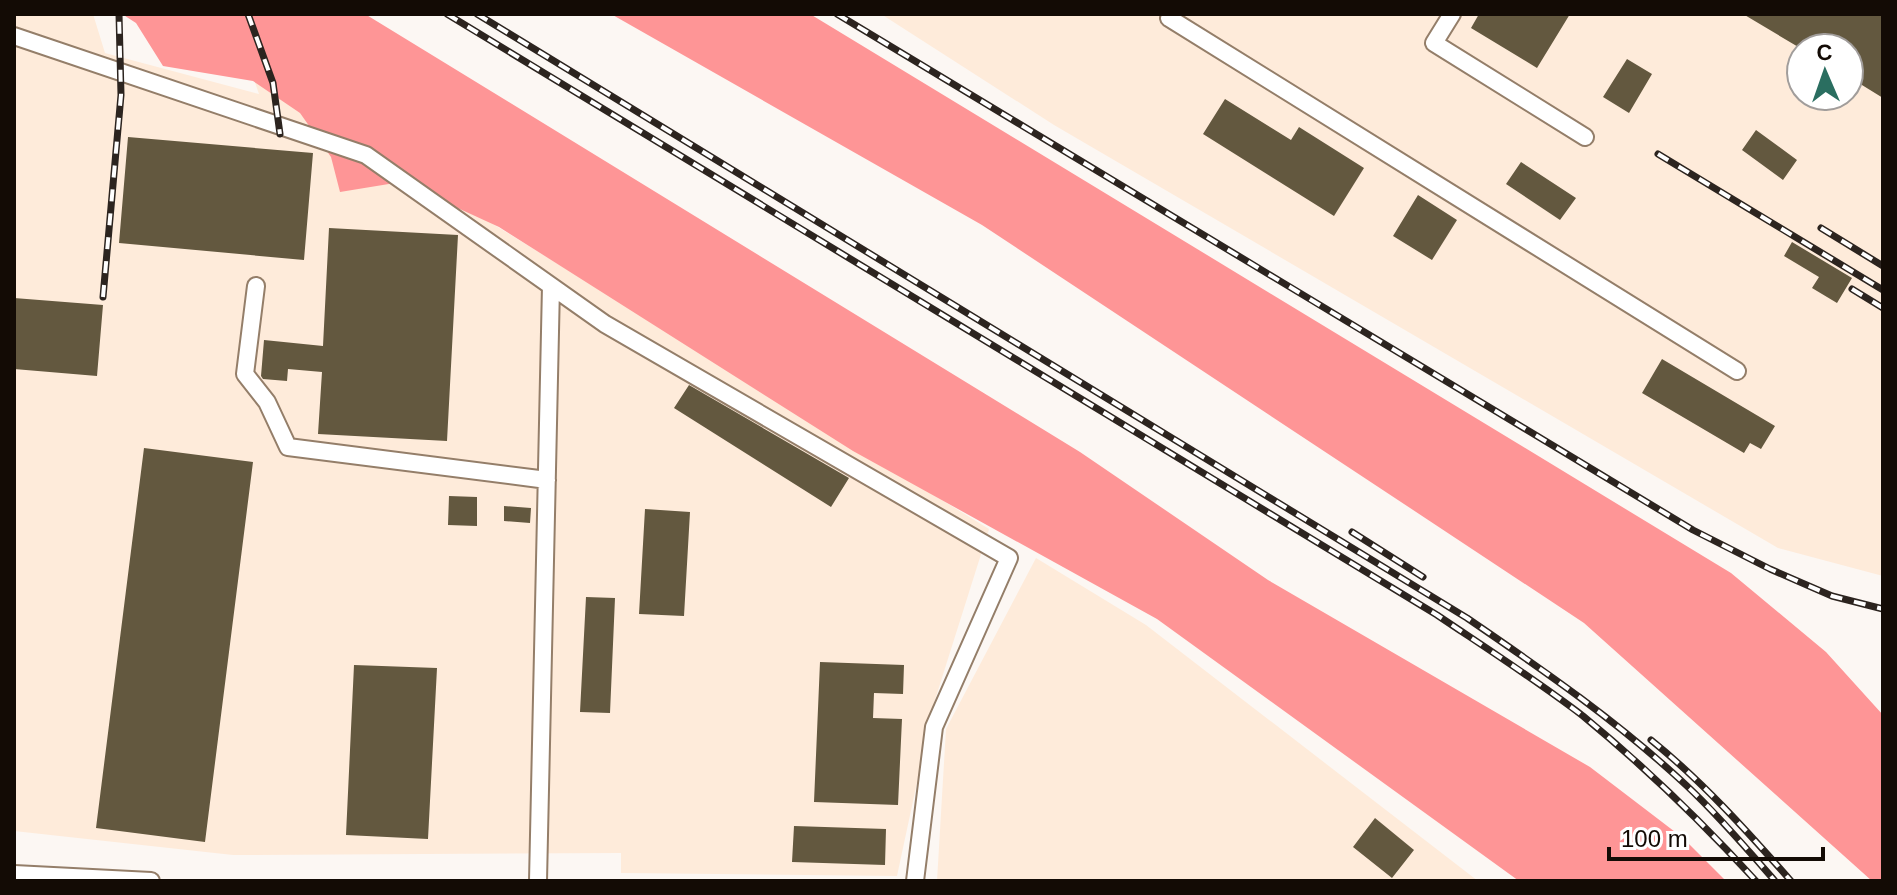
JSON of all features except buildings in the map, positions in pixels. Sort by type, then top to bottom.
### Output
[{"type":"street","points":[[1172,14],[1169,18],[1737,371]]},
{"type":"street","points":[[1452,14],[1434,43],[1585,137]]},
{"type":"street","points":[[14,36],[366,155],[605,324],[1009,558],[934,727],[915,881]]},
{"type":"street","points":[[256,286],[245,374],[267,402],[288,447],[547,480]]},
{"type":"street","points":[[538,881],[551,286]]},
{"type":"street","points":[[14,874],[151,881]]},
{"type":"shaded area","points":[[14,14],[93,14],[105,53],[259,94],[241,42],[319,117],[989,529],[934,703],[897,876],[621,873],[621,853],[233,855],[14,831]]},
{"type":"shaded area","points":[[122,14],[365,14],[1080,452],[1268,580],[1590,767],[1683,838],[1726,881],[1519,881],[1157,619],[853,451],[499,227],[401,182],[340,192],[331,157],[300,113],[253,81],[163,66],[136,23]]},
{"type":"shaded area","points":[[611,14],[810,14],[1731,573],[1826,652],[1883,715],[1883,881],[1872,881],[1584,623],[982,225]]},
{"type":"shaded area","points":[[881,14],[1883,14],[1883,576],[1778,548],[1054,125]]},
{"type":"shaded area","points":[[1036,558],[1146,625],[1478,881],[937,881],[946,729]]},
{"type":"railway","points":[[103,297],[121,95],[119,14]]},
{"type":"railway","points":[[248,14],[273,83],[280,134]]},
{"type":"railway","points":[[447,14],[1437,615],[1583,716],[1672,796],[1756,881]]},
{"type":"railway","points":[[477,14],[1467,618],[1635,740],[1710,809],[1775,881]]},
{"type":"railway","points":[[837,14],[1693,530],[1832,596],[1883,609]]},
{"type":"railway","points":[[1658,154],[1883,290]]},
{"type":"railway","points":[[1821,228],[1883,266]]},
{"type":"railway","points":[[1852,289],[1883,308]]},
{"type":"railway","points":[[1352,532],[1423,577]]},
{"type":"railway","points":[[1651,740],[1707,790],[1791,881]]}]
